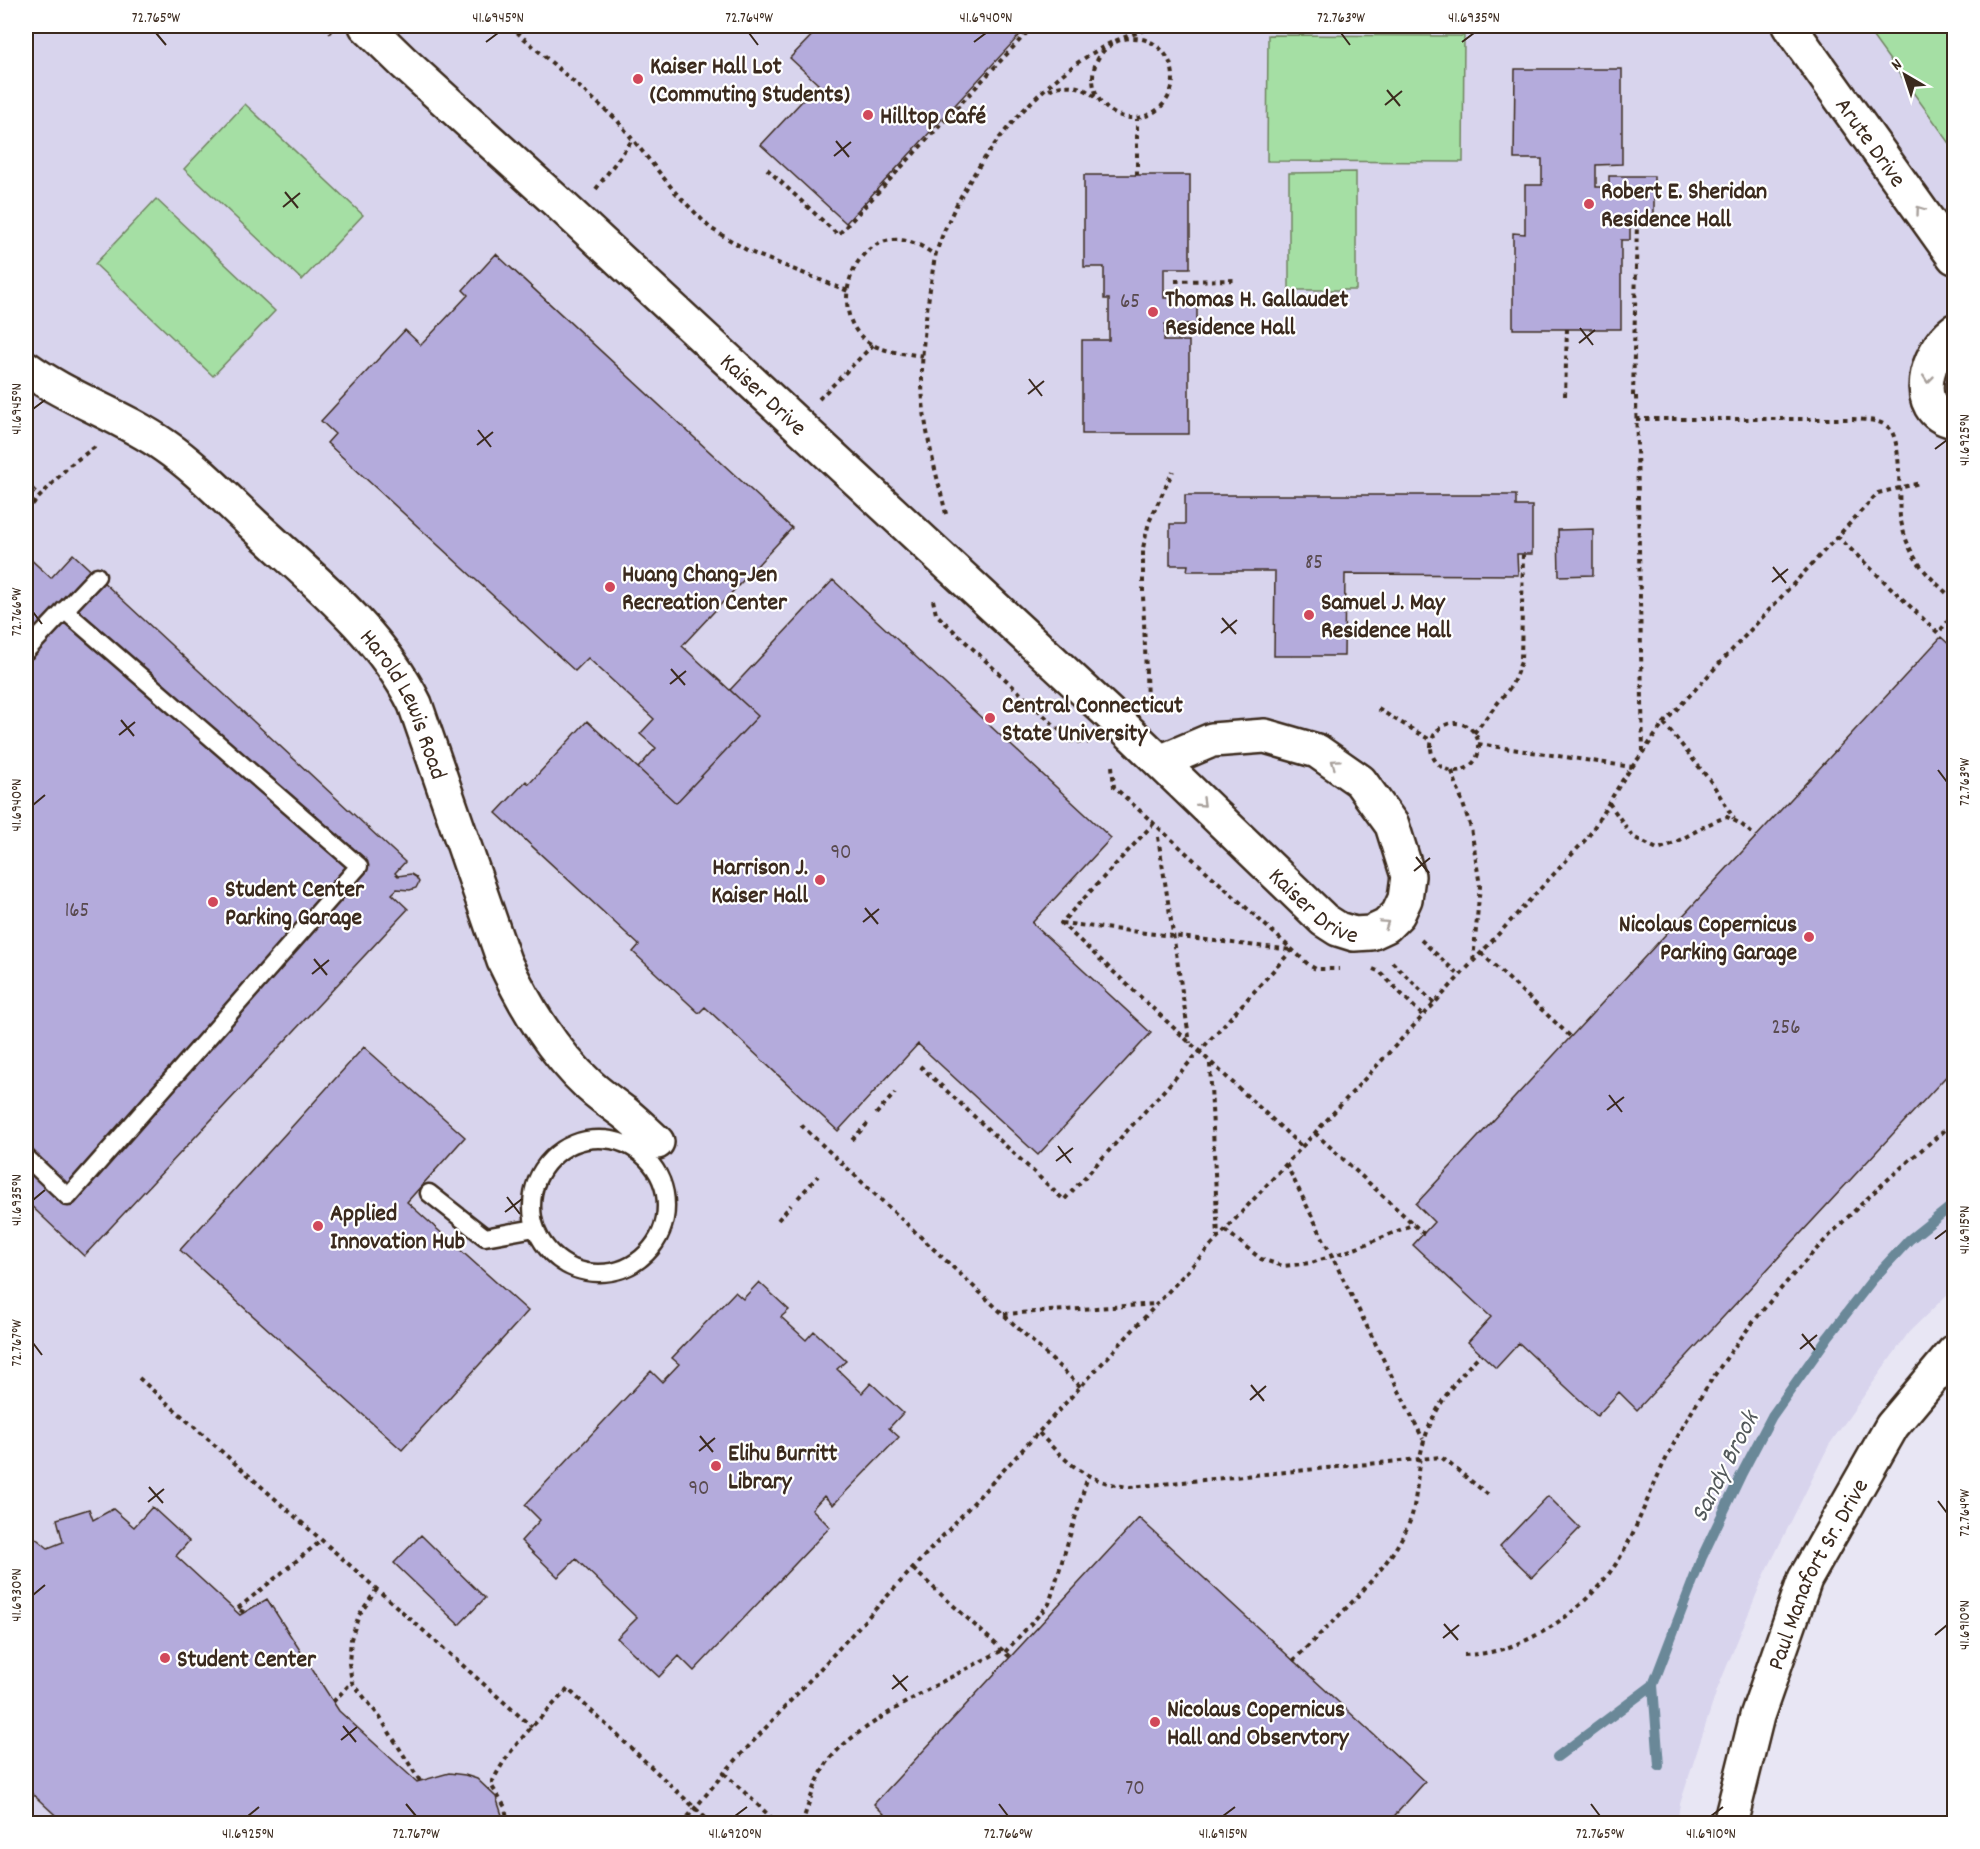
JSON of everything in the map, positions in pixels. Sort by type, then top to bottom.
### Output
[{"type":"street","name":"Kaiser Drive","points":[[366,26],[880,500],[1160,762],[1324,920],[1338,929],[1354,934],[1371,933],[1386,926],[1396,916],[1406,899],[1408,876],[1392,825],[1360,781],[1317,751],[1265,736],[1212,740],[1160,762]]},
{"type":"street","name":"Arute Drive","points":[[1789,26],[1954,257]]},
{"type":"street","points":[[1954,331],[1936,353],[1929,369],[1926,385],[1932,409],[1941,416],[1954,421]]},
{"type":"street","name":"Harold Lewis Road","points":[[26,368],[50,384],[166,446],[327,592],[380,648],[393,665],[415,704],[504,961],[519,993],[546,1037],[590,1086],[628,1116],[651,1149]]},
{"type":"street","name":"Paul Manafort Sr. Drive","points":[[1730,1824],[1757,1716],[1805,1579],[1892,1426],[1954,1352]]},
{"type":"lane","points":[[26,651],[97,576]]},
{"type":"lane","points":[[26,1157],[68,1197],[359,866],[64,610]]},
{"type":"lane","points":[[602,1138],[651,1149],[666,1197],[665,1221],[656,1242],[640,1259],[621,1269],[601,1273],[579,1271],[560,1262],[545,1247],[535,1228],[531,1208],[534,1187],[543,1167],[558,1152],[579,1141],[602,1138]]},
{"type":"lane","points":[[429,1193],[485,1237],[535,1228]]},
{"type":"path","points":[[510,26],[617,120],[675,192],[710,228],[750,252],[848,291]]},
{"type":"path","points":[[767,169],[838,235],[1032,26]]},
{"type":"path","points":[[949,524],[932,459],[924,410],[922,356],[936,255],[950,219],[974,174],[997,141],[1043,93],[1089,55],[1121,39],[1156,26]]},
{"type":"path","points":[[1043,93],[1055,87],[1068,85],[1080,87],[1092,94],[1101,104],[1111,112],[1124,118],[1137,118],[1151,114],[1162,107],[1170,96],[1174,82],[1173,69],[1168,56],[1158,46],[1134,37],[1121,39],[1109,45],[1100,54],[1094,66],[1092,79],[1101,104]]},
{"type":"path","points":[[1137,118],[1137,175]]},
{"type":"path","points":[[595,191],[633,139]]},
{"type":"path","points":[[1637,224],[1634,396],[1643,752]]},
{"type":"path","points":[[922,356],[888,350],[862,338],[849,315],[848,291],[852,272],[868,249],[876,244],[889,240],[902,240],[915,243],[936,255]]},
{"type":"path","points":[[1175,281],[1237,280]]},
{"type":"path","points":[[1565,396],[1567,329]]},
{"type":"path","points":[[812,406],[873,345]]},
{"type":"path","points":[[1636,419],[1875,420],[1888,427],[1894,434],[1900,518],[1907,542],[1915,559],[1926,573],[1954,600]]},
{"type":"path","points":[[26,511],[63,471],[91,451]]},
{"type":"path","points":[[1147,706],[1143,548],[1149,522],[1173,471]]},
{"type":"path","points":[[682,1824],[724,1773],[1588,837],[1632,767],[1664,723],[1878,493],[1920,483]]},
{"type":"path","points":[[1837,537],[1938,633],[1954,614]]},
{"type":"path","points":[[1474,733],[1512,685],[1521,662],[1523,554]]},
{"type":"path","points":[[1378,709],[1432,741]]},
{"type":"path","points":[[1664,723],[1712,783],[1734,819],[1756,837]]},
{"type":"path","points":[[1461,724],[1474,733],[1478,744],[1477,756],[1473,763],[1460,771],[1452,771],[1438,765],[1431,752],[1432,741],[1438,730],[1445,725],[1461,724]]},
{"type":"path","points":[[1478,744],[1632,767]]},
{"type":"path","points":[[1452,771],[1471,828],[1480,886],[1473,961]]},
{"type":"path","points":[[1609,803],[1634,837],[1657,849],[1669,846],[1717,820],[1727,817],[1734,819]]},
{"type":"path","points":[[1061,923],[1154,823]]},
{"type":"path","points":[[1158,837],[1190,1043]]},
{"type":"path","points":[[1396,916],[1460,976]]},
{"type":"path","points":[[920,1066],[1064,1200],[1292,950],[1061,923]]},
{"type":"path","points":[[1061,923],[1302,1147]]},
{"type":"path","points":[[1361,933],[1434,1004]]},
{"type":"path","points":[[1481,953],[1570,1037]]},
{"type":"path","points":[[1210,1063],[1218,1238]]},
{"type":"path","points":[[876,1114],[895,1093]]},
{"type":"path","points":[[852,1140],[869,1122]]},
{"type":"path","points":[[1464,1655],[1482,1655],[1532,1639],[1563,1618],[1605,1579],[1625,1548],[1684,1425],[1746,1332],[1833,1230],[1895,1172],[1954,1123]]},
{"type":"path","points":[[801,1125],[1081,1387]]},
{"type":"path","points":[[1316,1133],[1424,1234]]},
{"type":"path","points":[[1286,1164],[1423,1439]]},
{"type":"path","points":[[798,1198],[818,1176]]},
{"type":"path","points":[[778,1220],[791,1206]]},
{"type":"path","points":[[1226,1230],[1261,1259],[1283,1266],[1311,1263],[1357,1248],[1414,1224]]},
{"type":"path","points":[[1003,1314],[1157,1304]]},
{"type":"path","points":[[1293,1661],[1366,1586],[1392,1553],[1411,1520],[1423,1439],[1439,1403],[1468,1366],[1481,1354]]},
{"type":"path","points":[[139,1378],[532,1727]]},
{"type":"path","points":[[1039,1433],[1066,1461],[1088,1476],[1111,1485],[1130,1486],[1442,1457],[1491,1497]]},
{"type":"path","points":[[802,1824],[815,1785],[829,1761],[846,1743],[907,1701],[1004,1651],[1049,1604],[1088,1476]]},
{"type":"path","points":[[244,1612],[237,1609],[322,1540]]},
{"type":"path","points":[[913,1569],[1010,1657]]},
{"type":"path","points":[[377,1589],[359,1615],[351,1639],[352,1682],[379,1716],[420,1781]]},
{"type":"path","points":[[333,1702],[352,1682]]},
{"type":"path","points":[[508,1824],[505,1807],[491,1785],[499,1766],[568,1689],[712,1824]]},
{"type":"path","points":[[724,1773],[778,1824]]},
{"type":"shaded area","name":"Central Connecticut State University","points":[[26,26],[1865,26],[1954,149],[1954,1288],[1909,1332],[1829,1445],[1764,1576],[1717,1690],[1680,1804],[1677,1823],[26,1824]]},
{"type":"green space","points":[[1865,26],[1954,26],[1954,149]]},
{"type":"green space","points":[[1268,35],[1464,36],[1463,162],[1267,161]]},
{"type":"green space","points":[[245,104],[363,215],[302,280],[184,169]]},
{"type":"green space","points":[[1356,172],[1356,290],[1289,290],[1289,173]]},
{"type":"green space","points":[[156,199],[275,311],[213,376],[95,264]]},
{"type":"building","name":"Hilltop Café","points":[[821,26],[1028,26],[846,223],[761,145],[818,84],[790,58]]},
{"type":"building","name":"Robert E. Sheridan Residence Hall","points":[[1515,69],[1622,69],[1622,164],[1596,165],[1596,187],[1609,187],[1609,176],[1654,176],[1654,222],[1630,222],[1630,240],[1621,240],[1621,329],[1513,329],[1513,233],[1525,234],[1525,185],[1542,185],[1542,159],[1514,159]]},
{"type":"building","name":"Thomas H. Gallaudet Residence Hall","points":[[1084,175],[1190,175],[1190,268],[1164,268],[1164,298],[1197,298],[1197,324],[1165,324],[1164,341],[1189,341],[1189,434],[1082,434],[1082,340],[1109,340],[1109,299],[1104,299],[1104,267],[1084,267]]},
{"type":"building","name":"Huang Chang-Jen Recreation Center","points":[[496,254],[792,528],[682,646],[758,716],[676,803],[638,768],[656,748],[640,734],[654,719],[588,658],[575,671],[327,443],[335,434],[321,421],[405,330],[421,345],[468,295],[463,290]]},
{"type":"building","points":[[26,481],[36,491],[26,503]]},
{"type":"building","name":"Samuel J. May Residence Hall","points":[[1185,495],[1516,495],[1516,506],[1532,506],[1532,554],[1517,554],[1518,575],[1345,574],[1344,656],[1274,656],[1275,571],[1187,571],[1188,565],[1170,565],[1170,524],[1185,524]]},
{"type":"building","points":[[1593,529],[1593,575],[1559,576],[1558,530]]},
{"type":"building","name":"Student Center Parking Garage","points":[[73,554],[405,862],[395,873],[398,876],[411,874],[419,882],[416,888],[397,889],[392,894],[408,909],[84,1256],[26,1201],[26,560],[28,557],[51,578]]},
{"type":"building","name":"Harrison J. Kaiser Hall","points":[[833,580],[1111,838],[1032,923],[1151,1033],[1038,1155],[918,1044],[838,1131],[705,1007],[699,1013],[633,952],[639,945],[496,813],[526,781],[529,784],[587,721],[676,803],[758,716],[730,690]]},
{"type":"building","name":"Nicolaus Copernicus Parking Garage","points":[[1941,637],[1954,649],[1954,1068],[1637,1410],[1619,1392],[1597,1416],[1519,1343],[1496,1368],[1468,1342],[1491,1317],[1413,1245],[1434,1222],[1416,1204]]},
{"type":"building","name":"Applied Innovation Hub","points":[[364,1047],[465,1137],[407,1202],[528,1311],[402,1450],[180,1250]]},
{"type":"building","name":"Elihu Burritt Library","points":[[759,1282],[789,1310],[781,1317],[806,1340],[814,1331],[846,1361],[837,1369],[862,1393],[871,1383],[903,1413],[889,1428],[899,1437],[833,1505],[824,1496],[812,1509],[830,1527],[694,1671],[679,1656],[659,1677],[617,1638],[637,1618],[576,1559],[558,1577],[521,1541],[540,1520],[525,1505],[651,1371],[662,1382],[679,1364],[672,1358],[735,1292],[743,1299]]},
{"type":"building","points":[[1548,1496],[1580,1528],[1532,1577],[1500,1546]]},
{"type":"building","name":"Student Center","points":[[152,1507],[189,1541],[176,1556],[240,1615],[267,1599],[339,1711],[417,1782],[449,1773],[477,1779],[496,1797],[505,1824],[65,1824],[26,1788],[26,1541],[28,1543],[34,1537],[48,1548],[63,1542],[57,1519],[89,1509],[93,1520],[113,1509],[134,1527]]},
{"type":"building","name":"Nicolaus Copernicus Hall and Observtory","points":[[1139,1518],[1425,1782],[1387,1824],[894,1824],[874,1804]]},
{"type":"building","points":[[421,1535],[485,1598],[459,1625],[394,1563]]},
{"type":"waterway","name":"Sandy Brook","points":[[1557,1757],[1653,1685],[1702,1557],[1772,1416],[1828,1337],[1873,1279],[1909,1240],[1954,1204]]},
{"type":"waterway","points":[[1653,1685],[1659,1766]]},
{"type":"place","name":"Kaiser Hall Lot (Commuting Students)","points":[[638,79]]},
{"type":"place","name":"Hilltop Café","points":[[868,115]]},
{"type":"place","name":"Robert E. Sheridan Residence Hall","points":[[1589,204]]},
{"type":"place","name":"Thomas H. Gallaudet Residence Hall","points":[[1153,312]]},
{"type":"place","name":"Huang Chang-Jen Recreation Center","points":[[610,587]]},
{"type":"place","name":"Samuel J. May Residence Hall","points":[[1309,615]]},
{"type":"place","name":"Central Connecticut State University","points":[[990,718]]},
{"type":"place","name":"Harrison J. Kaiser Hall","points":[[820,880]]},
{"type":"place","name":"Student Center Parking Garage","points":[[213,902]]},
{"type":"place","name":"Nicolaus Copernicus Parking Garage","points":[[1809,937]]},
{"type":"place","name":"Applied Innovation Hub","points":[[318,1226]]},
{"type":"place","name":"Elihu Burritt Library","points":[[716,1466]]},
{"type":"place","name":"Student Center","points":[[165,1658]]},
{"type":"place","name":"Nicolaus Copernicus Hall and Observtory","points":[[1155,1722]]}]
